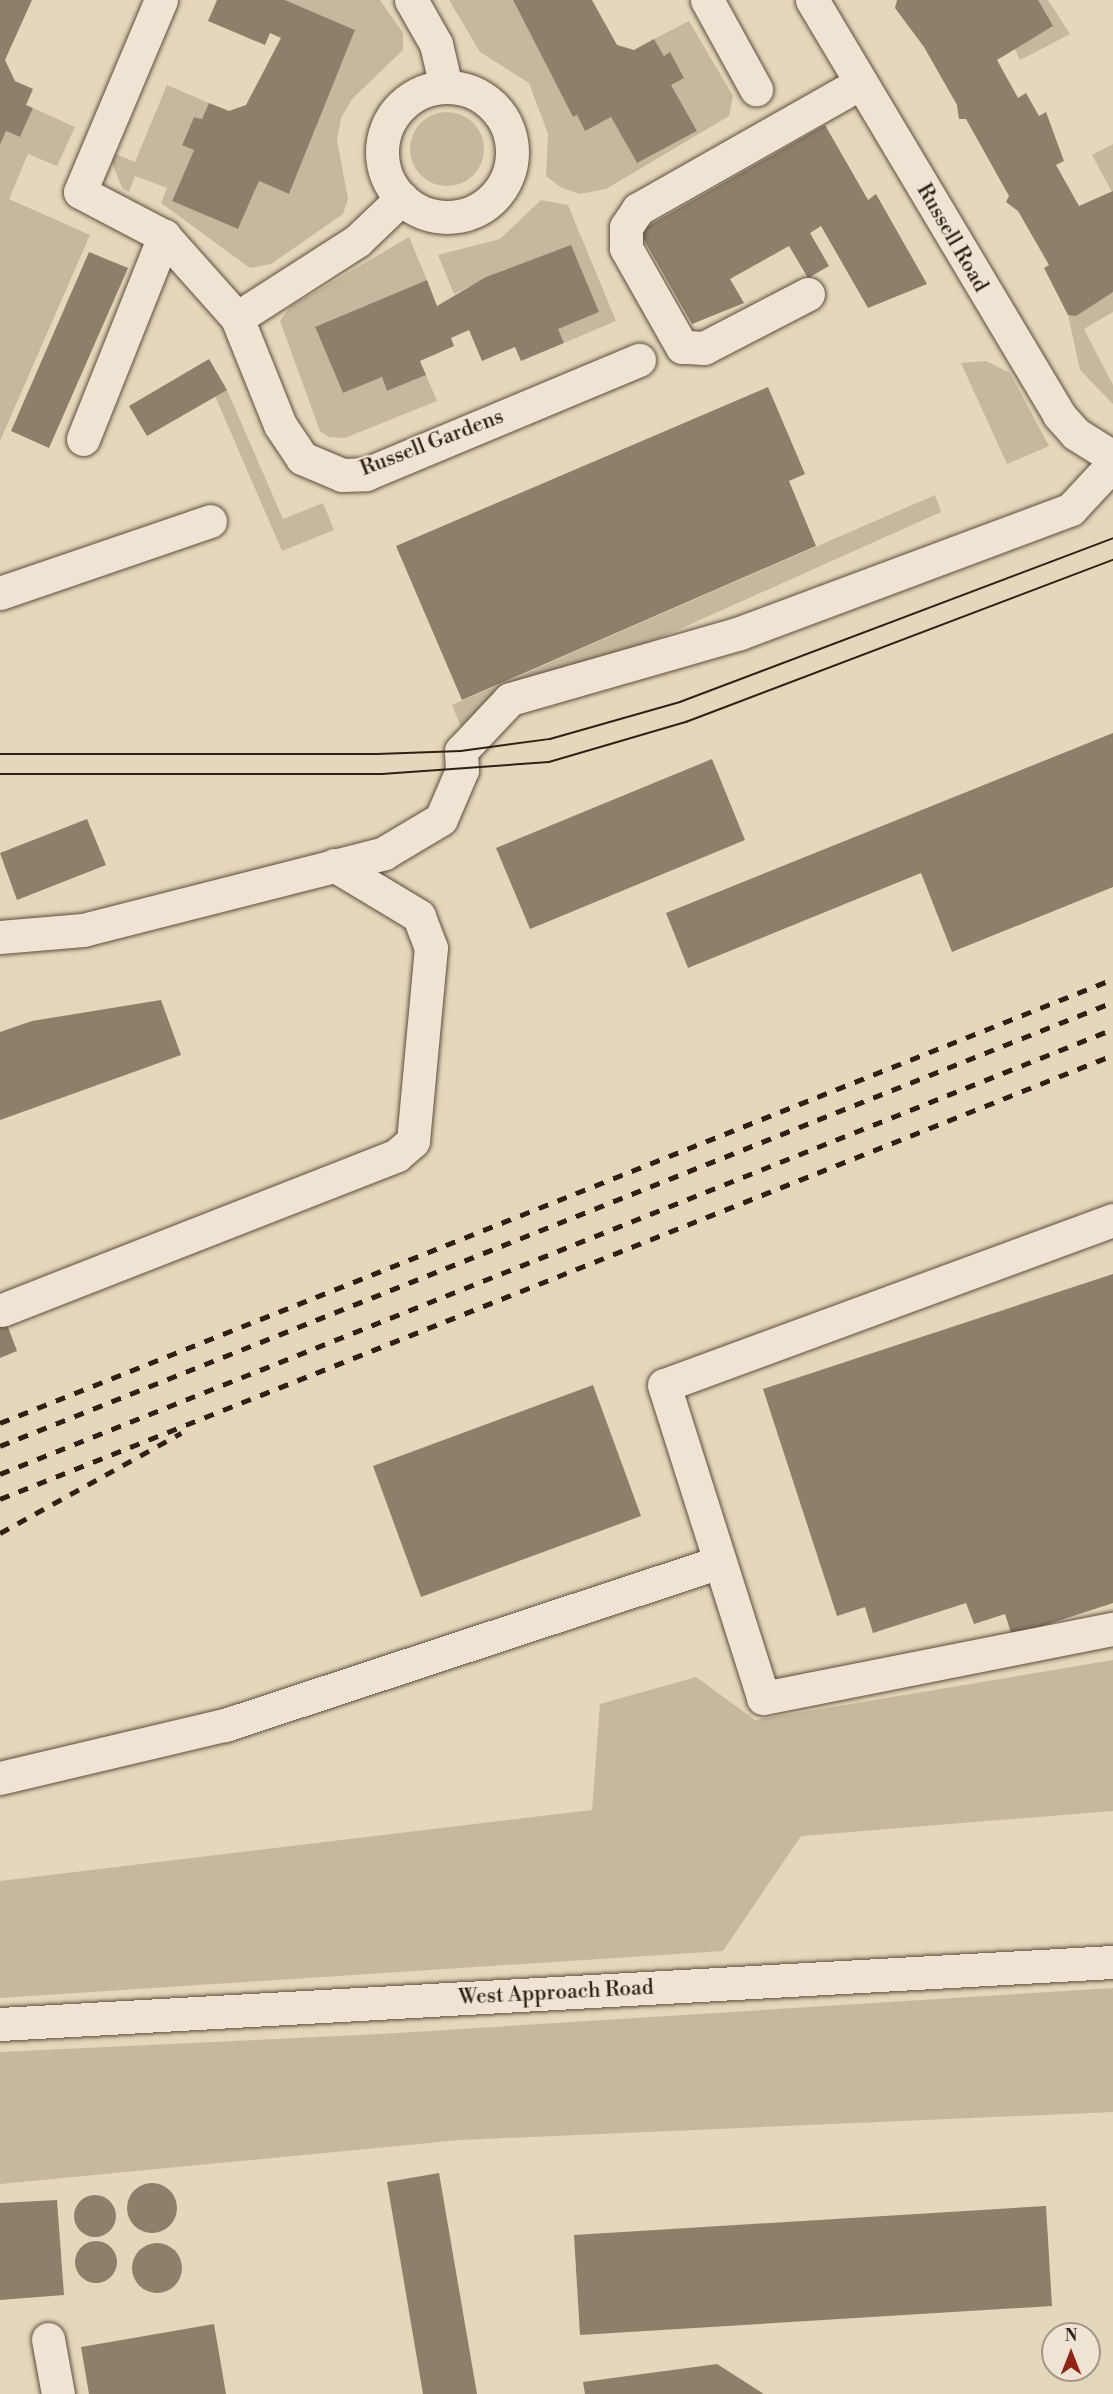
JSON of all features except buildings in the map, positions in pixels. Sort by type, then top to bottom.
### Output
[{"type":"street","name":"Russell Gardens","points":[[161,0],[80,192],[164,236],[237,318],[289,443],[319,468],[342,475],[366,474],[639,360]]},
{"type":"street","points":[[411,0],[436,44],[446,87]]},
{"type":"street","points":[[707,0],[756,88]]},
{"type":"street","name":"Russell Road","points":[[812,0],[1059,415],[1076,434],[1113,457]]},
{"type":"street","points":[[808,294],[704,348],[682,347],[626,248],[626,227],[646,204],[861,82]]},
{"type":"street","points":[[446,87],[480,96],[504,120],[511,142],[507,176],[489,201],[455,216],[427,213],[402,198],[383,165],[386,128],[410,99],[446,87]]},
{"type":"street","points":[[237,318],[357,241],[402,198]]},
{"type":"street","points":[[83,439],[164,236]]},
{"type":"street","points":[[0,937],[83,930],[384,853],[441,819],[462,770],[462,751],[510,699],[740,633],[1071,509],[1087,498],[1113,464]]},
{"type":"street","points":[[0,593],[210,521]]},
{"type":"street","points":[[2,1310],[397,1155],[413,1141],[431,948],[419,916],[334,865]]},
{"type":"street","points":[[1113,1220],[664,1385],[763,1698],[1113,1629]]},
{"type":"street","points":[[0,1779],[225,1725],[720,1563]]},
{"type":"street","name":"West Approach Road","points":[[0,2024],[1113,1962]]},
{"type":"street","points":[[48,2339],[58,2394]]},
{"type":"shaded area","points":[[285,0],[380,0],[403,33],[403,50],[352,99],[341,118],[337,140],[348,199],[343,214],[271,264],[250,268],[161,203],[167,188],[135,176],[129,192],[122,188],[111,160],[113,153],[135,162],[167,85],[209,103],[202,119],[194,117],[182,144],[194,150],[172,201],[238,229],[259,181],[289,194],[355,30]]},
{"type":"shaded area","points":[[449,0],[513,0],[573,117],[577,115],[585,131],[611,117],[637,163],[697,131],[671,85],[669,53],[664,56],[654,39],[689,21],[733,96],[729,116],[606,189],[580,194],[562,188],[546,176],[548,134],[529,83],[480,52]]},
{"type":"shaded area","points":[[1038,0],[1048,0],[1070,34],[1020,60],[1014,48],[1052,27]]},
{"type":"shaded area","points":[[33,108],[75,127],[57,166],[28,154],[9,199],[90,235],[0,441],[0,145],[6,131],[20,137]]},
{"type":"shaded area","points":[[447,112],[461,115],[473,123],[481,135],[484,149],[481,163],[473,175],[461,183],[447,186],[433,183],[421,175],[413,163],[410,149],[413,135],[421,123],[433,115]]},
{"type":"shaded area","points":[[1113,144],[1113,191],[1112,192],[1092,155]]},
{"type":"shaded area","points":[[541,200],[568,205],[616,321],[564,343],[506,269],[454,294],[438,255],[500,239]]},
{"type":"shaded area","points":[[409,237],[427,280],[315,328],[343,393],[382,377],[387,391],[426,375],[437,401],[345,438],[329,437],[320,431],[280,321],[290,307]]},
{"type":"shaded area","points":[[1113,292],[1113,312],[1084,329],[1113,385],[1113,404],[1080,370],[1068,315]]},
{"type":"shaded area","points":[[986,361],[1010,373],[1049,446],[1007,464],[961,363]]},
{"type":"shaded area","points":[[227,390],[283,519],[323,503],[334,530],[282,551],[215,396]]},
{"type":"shaded area","points":[[935,495],[941,512],[461,727],[452,705]]},
{"type":"shaded area","points":[[1113,1660],[1113,1811],[801,1836],[723,1951],[0,1998],[0,1881],[592,1810],[600,1704],[696,1677],[755,1720]]},
{"type":"shaded area","points":[[1113,1988],[1113,2112],[460,2140],[0,2184],[0,2052],[381,2034]]},
{"type":"tram line","points":[[0,754],[377,754],[461,751],[550,739],[680,702],[1113,538]]},
{"type":"tram line","points":[[0,774],[382,774],[549,762],[686,722],[1113,560]]},
{"type":"railway","points":[[0,1423],[1113,979]]},
{"type":"railway","points":[[0,1446],[1113,1002]]},
{"type":"railway","points":[[0,1474],[1113,1029]]},
{"type":"railway","points":[[0,1499],[1113,1055]]},
{"type":"railway","points":[[0,1533],[181,1433]]}]
